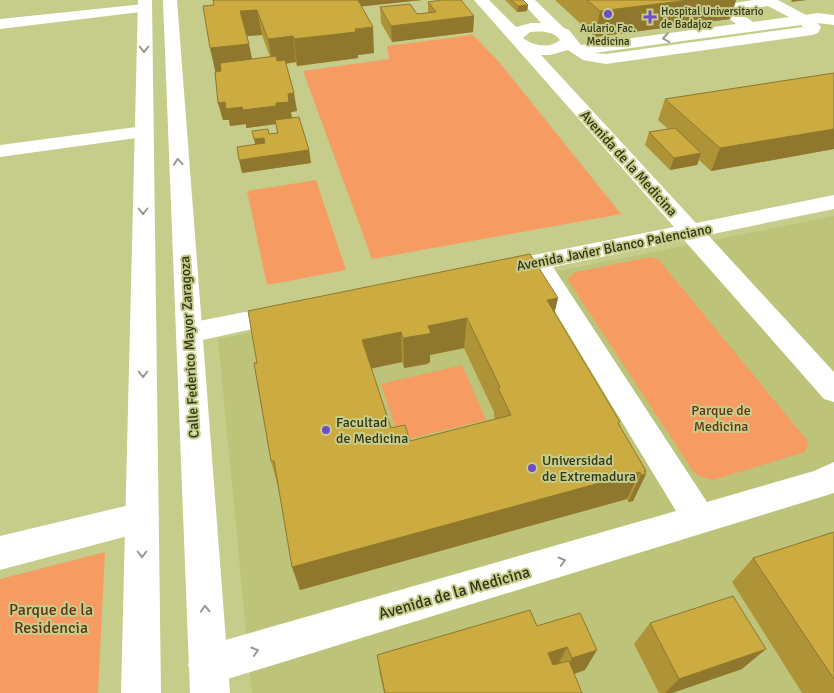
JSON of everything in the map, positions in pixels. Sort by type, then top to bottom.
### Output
[{"type":"street","name":"Calle Federico Mayor Zaragoza","points":[[170,0],[209,679]]},
{"type":"street","name":"Avenida de la Medicina","points":[[481,0],[834,391]]},
{"type":"street","points":[[527,0],[589,58],[606,59],[812,30],[813,27],[778,5],[769,2],[728,8],[727,11],[750,27]]},
{"type":"street","points":[[0,24],[144,4],[141,693]]},
{"type":"street","points":[[568,40],[566,44],[556,49],[539,50],[520,41],[517,33],[527,28],[543,28],[568,40],[750,27],[817,18],[834,20]]},
{"type":"street","points":[[0,151],[144,132]]},
{"type":"street","name":"Avenida Javier Blanco Palenciano","points":[[480,274],[834,202]]},
{"type":"street","points":[[537,262],[700,520]]},
{"type":"street","points":[[189,333],[308,308]]},
{"type":"street","name":"Avenida de la Medicina","points":[[209,679],[700,520],[823,483],[834,476]]},
{"type":"street","points":[[8,546],[142,518]]},
{"type":"shaded area","name":"Universidad de Extremadura","points":[[834,216],[834,693],[252,693],[218,339]]},
{"type":"green space","points":[[473,35],[500,63],[621,214],[372,259],[303,71],[389,59],[387,46]]},
{"type":"green space","points":[[316,180],[346,270],[267,285],[247,191]]},
{"type":"green space","name":"Parque de Medicina","points":[[650,257],[659,260],[806,439],[808,445],[805,452],[713,480],[699,476],[693,471],[568,280],[576,272]]},
{"type":"green space","points":[[462,365],[486,420],[400,441],[381,384]]},
{"type":"green space","name":"Parque de la Residencia","points":[[105,552],[98,693],[0,693],[0,579]]},
{"type":"building","points":[[213,0],[358,0],[373,27],[355,29],[356,32],[294,39],[293,36],[268,39],[257,10],[240,11],[249,44],[210,48],[203,6],[214,5]]},
{"type":"building","points":[[461,0],[474,16],[391,26],[380,7],[410,4],[417,14],[436,12],[428,2]]},
{"type":"building","points":[[511,0],[523,0],[528,5],[518,6]]},
{"type":"building","points":[[587,0],[690,0],[600,11]]},
{"type":"building","points":[[276,56],[277,61],[285,60],[294,93],[288,94],[289,102],[276,103],[276,106],[243,110],[242,107],[226,109],[225,102],[218,103],[215,72],[221,71],[220,63]]},
{"type":"building","points":[[834,73],[834,129],[720,148],[665,99]]},
{"type":"building","points":[[299,117],[309,150],[239,160],[237,147],[265,143],[264,138],[254,139],[252,131],[268,129],[269,134],[278,133],[275,120]]},
{"type":"building","points":[[675,128],[701,153],[674,158],[649,132]]},
{"type":"building","name":"Facultad de Medicina","points":[[530,254],[558,298],[547,300],[620,422],[618,423],[646,474],[641,475],[640,472],[292,567],[274,461],[271,461],[254,363],[257,363],[248,311]],"holes":[[[467,318],[500,387],[498,388],[511,415],[410,441],[405,425],[391,428],[362,340],[401,332],[403,338],[428,334],[431,333],[428,326]]]},
{"type":"building","points":[[834,532],[834,679],[753,558]]},
{"type":"building","points":[[733,596],[766,649],[679,679],[650,623]]},
{"type":"building","points":[[530,610],[537,626],[580,613],[597,650],[572,658],[567,647],[548,653],[553,665],[569,661],[582,693],[385,693],[377,655]]},
{"type":"place","name":"Aulario Fac. Medicina","points":[[608,14]]},
{"type":"place","name":"Hospital Universitario de Badajoz","points":[[650,17]]},
{"type":"place","name":"Facultad de Medicina","points":[[326,430]]},
{"type":"place","name":"Universidad de Extremadura","points":[[532,468]]}]
